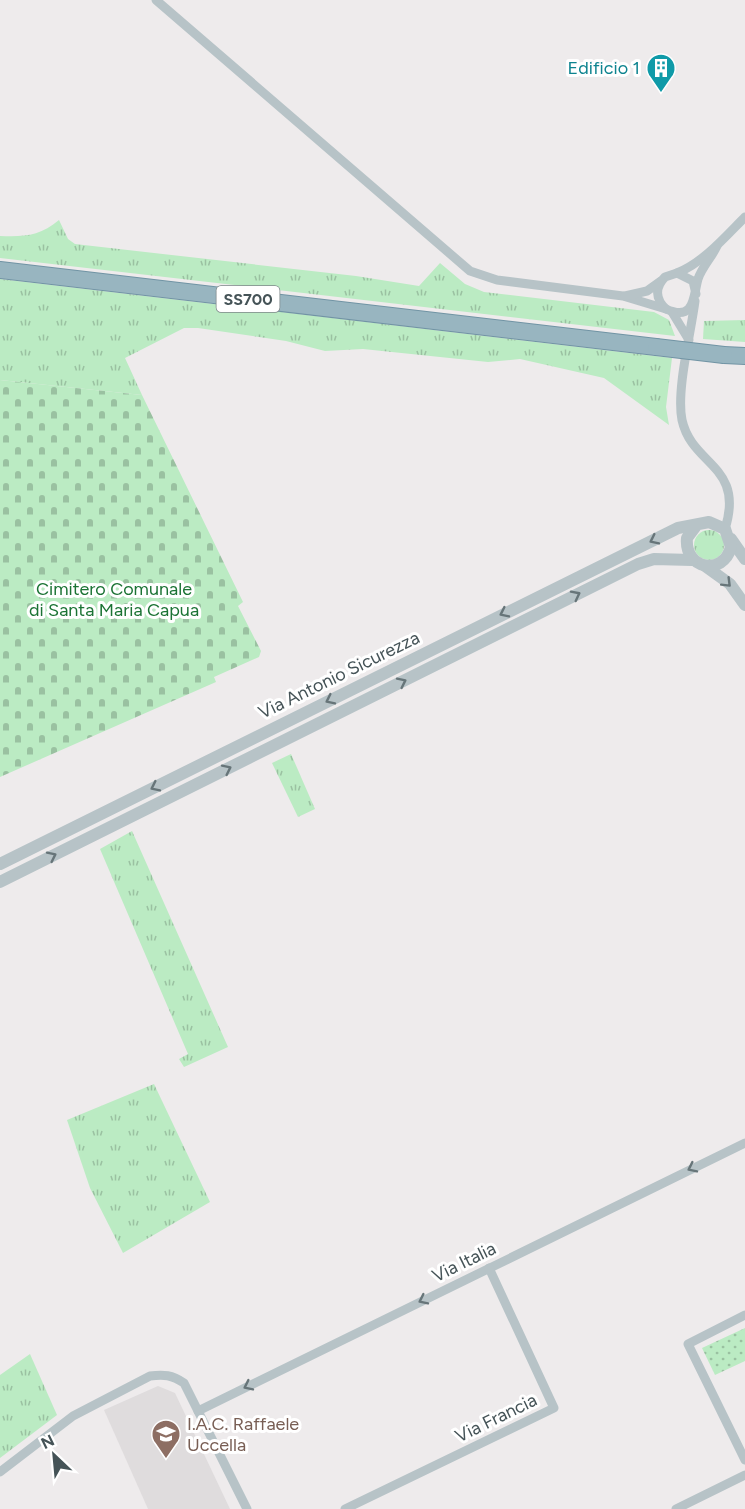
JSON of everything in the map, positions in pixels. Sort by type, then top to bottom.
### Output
[{"type":"highway","name":"SS700","points":[[0,270],[495,329],[745,356]]},
{"type":"street","points":[[156,0],[470,271],[497,280],[623,296],[669,311],[685,311],[695,298],[693,282],[677,273]]},
{"type":"street","points":[[623,296],[647,291],[661,281],[688,269],[717,246],[745,217]]},
{"type":"street","points":[[705,566],[719,564],[729,554],[728,534],[735,506],[731,485],[689,436],[682,419],[689,340],[698,278],[717,246]]},
{"type":"street","points":[[661,281],[658,298],[689,340]]},
{"type":"street","name":"Via Antonio Sicurezza","points":[[0,864],[678,528],[709,522],[728,534]]},
{"type":"street","points":[[692,560],[688,553],[687,538],[696,526]]},
{"type":"street","points":[[728,534],[745,559]]},
{"type":"street","name":"Via Antonio Sicurezza","points":[[0,882],[638,564],[654,559],[692,560],[705,566],[730,584],[745,605]]},
{"type":"street","name":"Via Italia","points":[[198,1411],[745,1143]]},
{"type":"street","name":"Via Francia","points":[[345,1509],[554,1408],[489,1268]]},
{"type":"street","points":[[745,1315],[688,1344],[745,1460]]},
{"type":"street","points":[[0,1472],[73,1416],[150,1376],[162,1374],[174,1376],[184,1383],[247,1509]]},
{"type":"street","points":[[676,1509],[745,1475]]},
{"type":"shaded area","name":"I.A.C. Raffaele Uccella","points":[[158,1386],[175,1393],[230,1509],[148,1509],[104,1410]]},
{"type":"green space","points":[[59,220],[68,239],[75,244],[356,276],[419,286],[440,263],[465,284],[484,292],[654,312],[669,320],[675,336],[0,258],[0,236],[31,234]]},
{"type":"green space","points":[[0,279],[672,358],[666,407],[669,425],[604,378],[520,359],[488,362],[363,349],[325,351],[286,341],[198,328],[184,328],[125,358],[142,395],[0,380]]},
{"type":"green space","points":[[745,320],[745,342],[703,339],[704,321]]},
{"type":"green space","name":"Cimitero Comunale di Santa Maria Capua","points":[[0,380],[142,395],[243,602],[238,606],[261,651],[259,657],[214,677],[216,682],[0,777]]},
{"type":"green space","points":[[709,530],[715,531],[723,539],[723,551],[715,559],[709,560],[703,559],[695,551],[694,545],[695,539],[703,531]]},
{"type":"green space","points":[[291,754],[315,809],[298,817],[272,763]]},
{"type":"green space","points":[[132,831],[228,1047],[184,1067],[179,1059],[188,1054],[100,849]]},
{"type":"green space","points":[[154,1084],[210,1202],[123,1253],[90,1188],[67,1120]]},
{"type":"green space","points":[[745,1328],[745,1361],[715,1375],[702,1348]]},
{"type":"green space","points":[[30,1354],[57,1415],[0,1458],[0,1375]]},
{"type":"place","name":"Edificio 1","points":[[661,94]]},
{"type":"place","name":"I.A.C. Raffaele Uccella","points":[[166,1460]]}]
